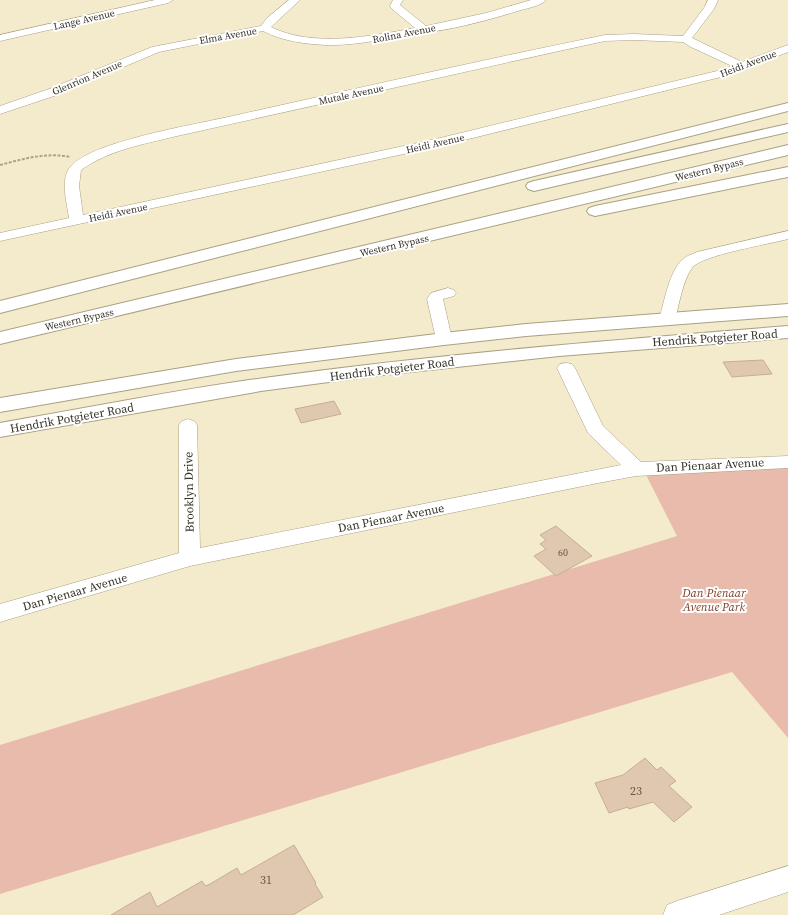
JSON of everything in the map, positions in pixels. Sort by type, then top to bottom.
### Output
[{"type":"main road","points":[[0,307],[788,107]]},
{"type":"main road","name":"Western Bypass","points":[[0,307],[788,128]]},
{"type":"main road","name":"Western Bypass","points":[[0,338],[358,254],[788,150]]},
{"type":"main road","points":[[358,254],[644,202],[788,172]]},
{"type":"main road","name":"Hendrik Potgieter Road","points":[[0,405],[236,365],[444,338],[788,310]]},
{"type":"main road","name":"Hendrik Potgieter Road","points":[[0,430],[261,385],[374,370],[559,350],[788,332]]},
{"type":"street","name":"Lange Avenue","points":[[0,38],[168,0]]},
{"type":"street","name":"Elma Avenue","points":[[174,44],[265,28],[271,20],[295,0]]},
{"type":"street","points":[[398,0],[395,6],[424,30]]},
{"type":"street","name":"Rolina Avenue","points":[[265,28],[273,32],[295,38],[329,42],[369,40],[499,14],[541,0]]},
{"type":"street","points":[[713,0],[709,9],[686,39],[695,45],[744,67]]},
{"type":"street","name":"Mutale Avenue","points":[[77,221],[72,175],[77,167],[114,150],[137,142],[589,42],[618,37],[686,39]]},
{"type":"street","name":"Glenrion Avenue","points":[[0,110],[54,92],[145,53],[174,44]]},
{"type":"street","name":"Heidi Avenue","points":[[0,237],[436,143],[725,73],[744,67],[788,48]]},
{"type":"street","points":[[667,320],[681,273],[686,264],[702,256],[788,235]]},
{"type":"street","points":[[444,338],[435,299],[437,296],[448,293]]},
{"type":"street","points":[[566,368],[595,429],[636,469]]},
{"type":"street","name":"Brooklyn Drive","points":[[188,425],[190,558]]},
{"type":"street","name":"Dan Pienaar Avenue","points":[[0,613],[190,558],[636,469],[788,462]]},
{"type":"street","points":[[677,915],[788,879]]},
{"type":"path","points":[[0,165],[42,156],[65,156],[86,162]]},
{"type":"green space","name":"Dan Pienaar Avenue Park","points":[[788,460],[788,738],[732,672],[0,894],[0,745],[677,536],[641,465]]},
{"type":"building","points":[[763,360],[772,374],[732,377],[723,362]]},
{"type":"building","points":[[334,401],[341,414],[301,423],[295,409]]},
{"type":"building","points":[[556,526],[592,556],[556,576],[534,556],[546,549],[540,544],[546,540],[540,535]]},
{"type":"building","points":[[645,758],[657,770],[661,767],[676,781],[669,786],[692,807],[674,822],[653,802],[629,809],[628,807],[609,813],[595,783],[623,775]]},
{"type":"building","points":[[294,845],[323,897],[293,915],[111,915],[150,892],[157,907],[202,881],[205,886],[237,868],[241,875]]}]
